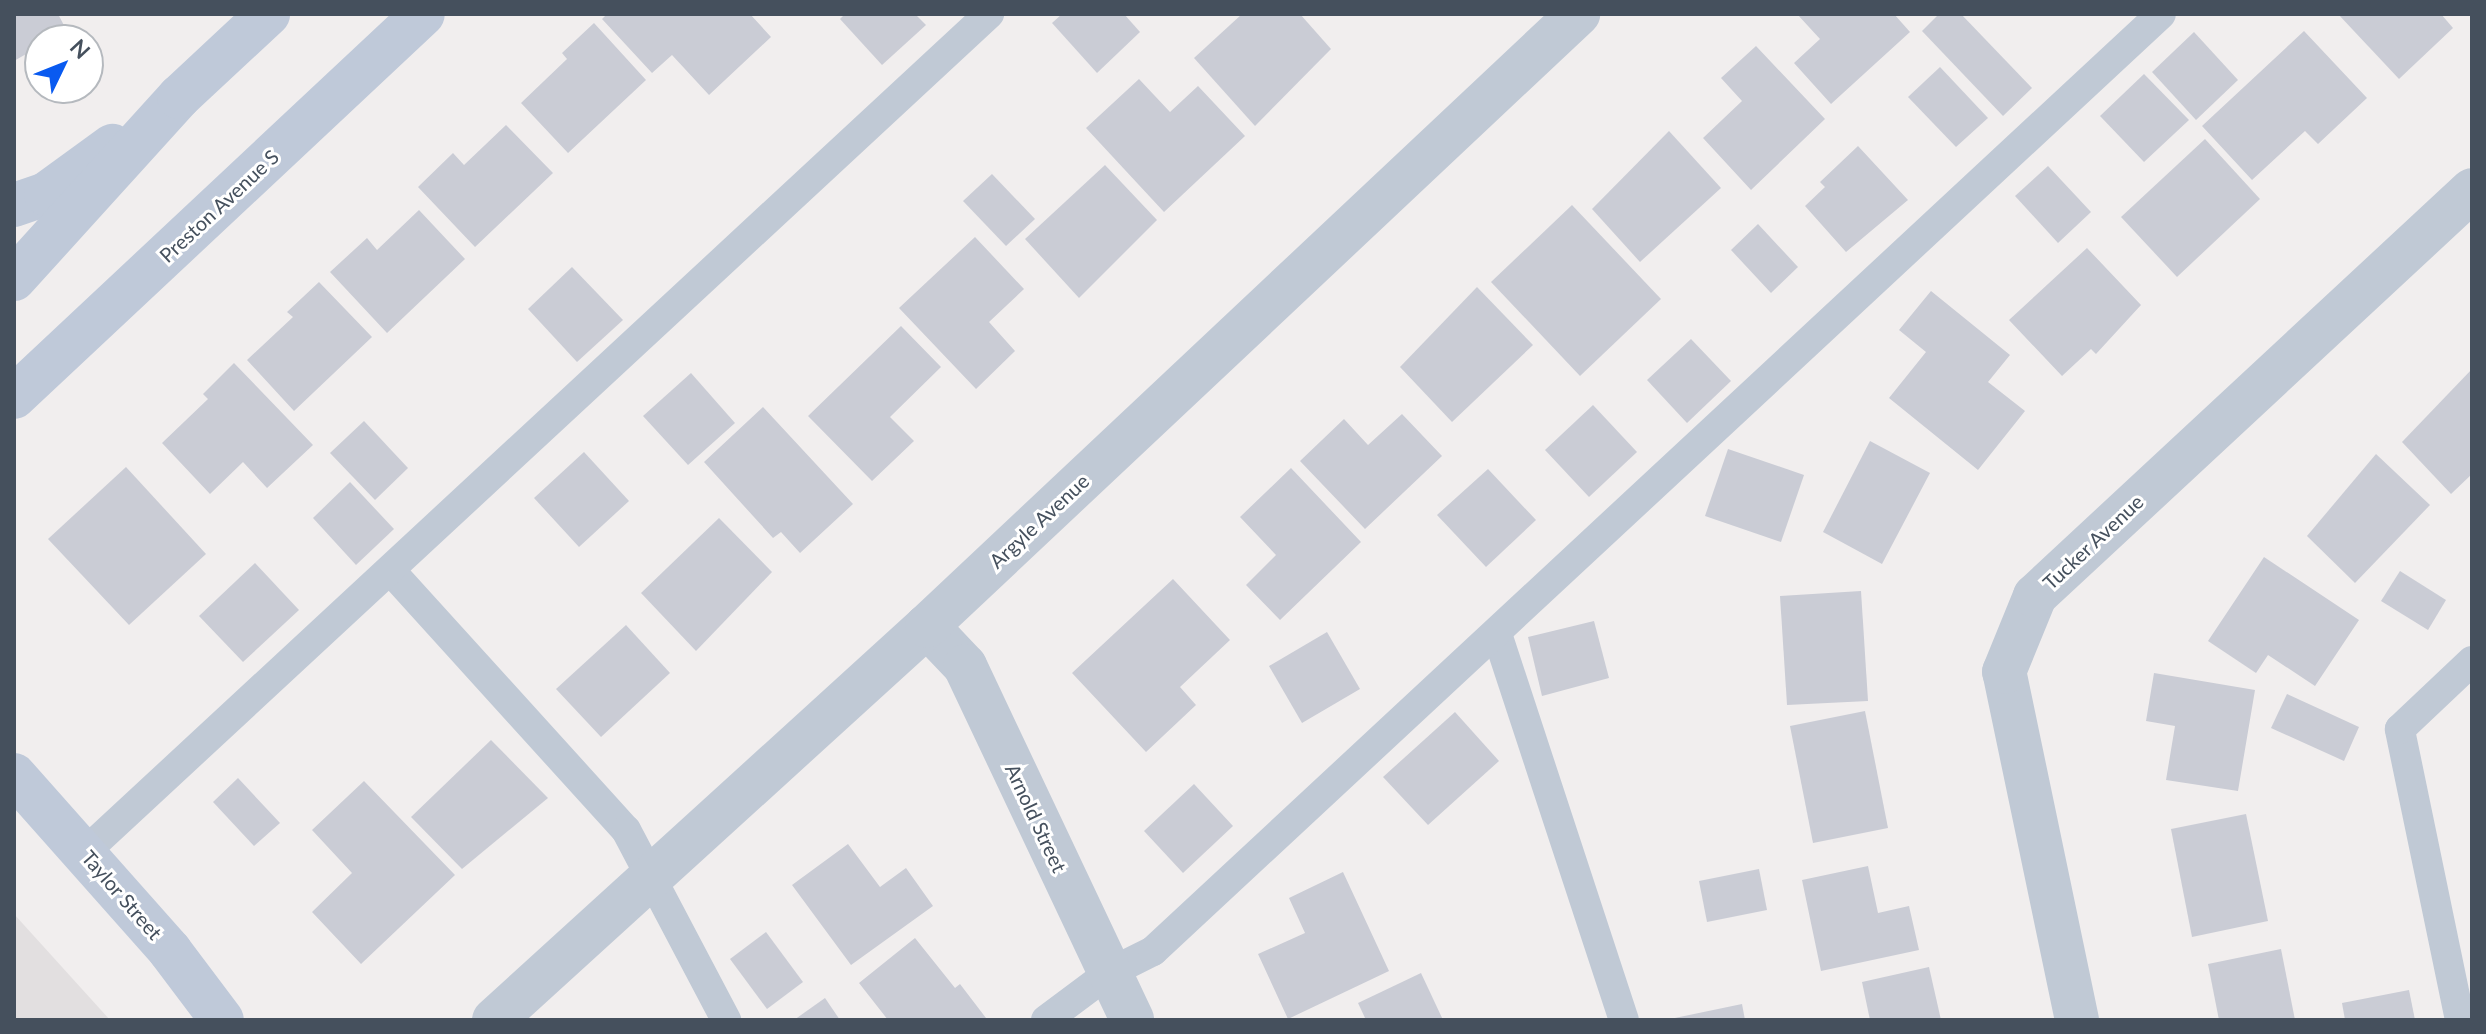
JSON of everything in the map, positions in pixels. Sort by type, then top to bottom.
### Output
[{"type":"main road","points":[[14,279],[179,97],[268,14]]},
{"type":"main road","name":"Preston Avenue S","points":[[14,397],[423,14]]},
{"type":"main road","points":[[14,205],[46,194],[179,97]]},
{"type":"main road","name":"Taylor Street","points":[[14,775],[85,852],[222,1020]]},
{"type":"street","name":"Argyle Avenue","points":[[494,1020],[927,626],[1578,14]]},
{"type":"street","name":"Tucker Avenue","points":[[2077,1020],[2004,672],[2035,596],[2472,190]]},
{"type":"street","name":"Arnold Street","points":[[927,626],[965,666],[1132,1020]]},
{"type":"lane","points":[[85,852],[989,14]]},
{"type":"lane","points":[[1046,1020],[1109,973],[1153,951],[1371,744],[1497,634],[2161,14]]},
{"type":"lane","points":[[390,570],[626,830],[726,1020]]},
{"type":"lane","points":[[1497,634],[1624,1020]]},
{"type":"lane","points":[[2460,1020],[2400,729],[2472,661]]},
{"type":"shaded area","points":[[14,914],[110,1020],[14,1020]]},
{"type":"building","points":[[14,14],[58,14],[63,24],[24,24],[24,55],[14,61]]},
{"type":"building","points":[[607,14],[750,14],[771,37],[709,95],[672,55],[652,73],[602,19]]},
{"type":"building","points":[[845,14],[915,14],[926,25],[882,65],[840,19]]},
{"type":"building","points":[[1062,14],[1124,14],[1140,32],[1097,73],[1052,23]]},
{"type":"building","points":[[1242,14],[1300,14],[1331,49],[1255,126],[1194,58]]},
{"type":"building","points":[[1797,14],[1894,14],[1910,32],[1831,104],[1794,63],[1820,39]]},
{"type":"building","points":[[1939,14],[1961,14],[2032,88],[2003,116],[1922,31]]},
{"type":"building","points":[[2338,14],[2441,14],[2453,28],[2399,79]]},
{"type":"building","points":[[594,23],[646,80],[568,153],[521,103],[567,59],[562,53]]},
{"type":"building","points":[[2304,31],[2367,98],[2318,144],[2305,131],[2252,180],[2202,126]]},
{"type":"building","points":[[2194,32],[2238,80],[2196,120],[2152,72]]},
{"type":"building","points":[[1756,46],[1825,119],[1751,190],[1703,138],[1742,101],[1721,78]]},
{"type":"building","points":[[1940,67],[1988,118],[1956,147],[1908,97]]},
{"type":"building","points":[[2144,74],[2189,120],[2144,162],[2100,116]]},
{"type":"building","points":[[1139,79],[1170,112],[1198,86],[1245,136],[1164,212],[1086,128]]},
{"type":"building","points":[[506,125],[553,173],[475,247],[418,187],[453,153],[464,165]]},
{"type":"building","points":[[1669,131],[1721,188],[1640,262],[1592,209]]},
{"type":"building","points":[[2205,139],[2260,199],[2177,277],[2121,217]]},
{"type":"building","points":[[1858,146],[1908,200],[1846,252],[1805,206],[1825,187],[1820,182]]},
{"type":"building","points":[[1105,165],[1157,220],[1079,298],[1025,239]]},
{"type":"building","points":[[2048,166],[2091,212],[2058,243],[2015,196]]},
{"type":"building","points":[[992,174],[1035,219],[1006,246],[963,201]]},
{"type":"building","points":[[1572,205],[1661,299],[1580,376],[1491,282]]},
{"type":"building","points":[[419,210],[465,259],[387,333],[330,272],[367,238],[377,250]]},
{"type":"building","points":[[1758,224],[1798,267],[1771,293],[1731,250]]},
{"type":"building","points":[[975,237],[1024,289],[989,322],[1015,351],[976,389],[899,308]]},
{"type":"building","points":[[2087,248],[2141,305],[2096,354],[2091,349],[2062,376],[2009,320]]},
{"type":"building","points":[[572,267],[623,320],[577,362],[528,309]]},
{"type":"building","points":[[319,282],[372,337],[294,411],[247,360],[293,317],[287,312]]},
{"type":"building","points":[[1477,287],[1533,345],[1452,422],[1400,367]]},
{"type":"building","points":[[1931,291],[2010,355],[1988,382],[2025,411],[1978,470],[1889,398],[1926,352],[1899,330]]},
{"type":"building","points":[[901,326],[941,367],[890,417],[914,441],[872,481],[808,416]]},
{"type":"building","points":[[1691,339],[1731,381],[1687,423],[1647,380]]},
{"type":"building","points":[[234,363],[313,445],[267,488],[243,462],[210,494],[162,443],[208,399],[203,394]]},
{"type":"building","points":[[2472,369],[2472,474],[2451,494],[2402,442]]},
{"type":"building","points":[[691,373],[735,423],[688,465],[643,416]]},
{"type":"building","points":[[1593,405],[1637,452],[1589,497],[1545,450]]},
{"type":"building","points":[[763,407],[853,504],[800,553],[781,532],[773,538],[704,462]]},
{"type":"building","points":[[1402,414],[1442,456],[1365,529],[1300,461],[1344,419],[1368,445]]},
{"type":"building","points":[[364,421],[408,468],[375,500],[330,453]]},
{"type":"building","points":[[1870,441],[1930,473],[1882,564],[1823,532]]},
{"type":"building","points":[[1728,449],[1804,475],[1781,542],[1705,516]]},
{"type":"building","points":[[584,452],[629,501],[579,547],[534,498]]},
{"type":"building","points":[[2376,454],[2430,505],[2355,583],[2307,536]]},
{"type":"building","points":[[126,467],[206,554],[129,625],[48,539]]},
{"type":"building","points":[[1291,468],[1361,542],[1280,620],[1246,585],[1276,555],[1240,517]]},
{"type":"building","points":[[1488,469],[1536,520],[1486,567],[1437,515]]},
{"type":"building","points":[[350,482],[394,529],[356,565],[313,518]]},
{"type":"building","points":[[719,518],[772,572],[696,651],[641,593]]},
{"type":"building","points":[[2264,557],[2359,620],[2315,686],[2268,655],[2256,673],[2208,641]]},
{"type":"building","points":[[255,563],[299,610],[243,662],[199,616]]},
{"type":"building","points":[[2400,571],[2446,600],[2428,630],[2381,601]]},
{"type":"building","points":[[1173,579],[1230,640],[1180,687],[1196,705],[1146,752],[1072,673]]},
{"type":"building","points":[[1861,591],[1868,701],[1787,705],[1780,596]]},
{"type":"building","points":[[1594,621],[1609,678],[1542,696],[1528,637]]},
{"type":"building","points":[[626,625],[670,673],[601,737],[556,689]]},
{"type":"building","points":[[1327,632],[1360,689],[1302,723],[1269,666]]},
{"type":"building","points":[[2154,673],[2255,690],[2238,791],[2166,780],[2175,726],[2146,721]]},
{"type":"building","points":[[2287,694],[2359,727],[2344,761],[2271,728]]},
{"type":"building","points":[[1865,711],[1888,828],[1813,843],[1790,726]]},
{"type":"building","points":[[1455,712],[1499,761],[1428,825],[1383,777]]},
{"type":"building","points":[[491,740],[548,798],[462,869],[411,817]]},
{"type":"building","points":[[238,778],[280,823],[254,846],[213,802]]},
{"type":"building","points":[[364,781],[455,875],[361,964],[312,912],[352,873],[312,830]]},
{"type":"building","points":[[1194,784],[1233,826],[1183,873],[1144,831]]},
{"type":"building","points":[[2246,814],[2268,921],[2192,937],[2171,829]]},
{"type":"building","points":[[848,844],[880,887],[906,868],[933,906],[851,965],[792,885]]},
{"type":"building","points":[[1868,866],[1878,913],[1909,906],[1919,950],[1821,971],[1802,880]]},
{"type":"building","points":[[1759,869],[1767,910],[1707,922],[1699,881]]},
{"type":"building","points":[[1343,872],[1389,971],[1288,1019],[1258,954],[1305,933],[1289,898]]},
{"type":"building","points":[[766,932],[803,982],[767,1009],[730,959]]},
{"type":"building","points":[[915,938],[955,988],[960,984],[986,1018],[888,1020],[859,983]]},
{"type":"building","points":[[2281,949],[2295,1020],[2219,1020],[2208,964]]},
{"type":"building","points":[[1929,967],[1941,1020],[1870,1020],[1862,982]]},
{"type":"building","points":[[1421,973],[1443,1020],[1366,1020],[1358,1003]]},
{"type":"building","points":[[2409,990],[2415,1020],[2345,1020],[2342,1003]]},
{"type":"building","points":[[825,998],[840,1020],[794,1020]]},
{"type":"building","points":[[1742,1004],[1745,1020],[1670,1020],[1670,1019]]}]
